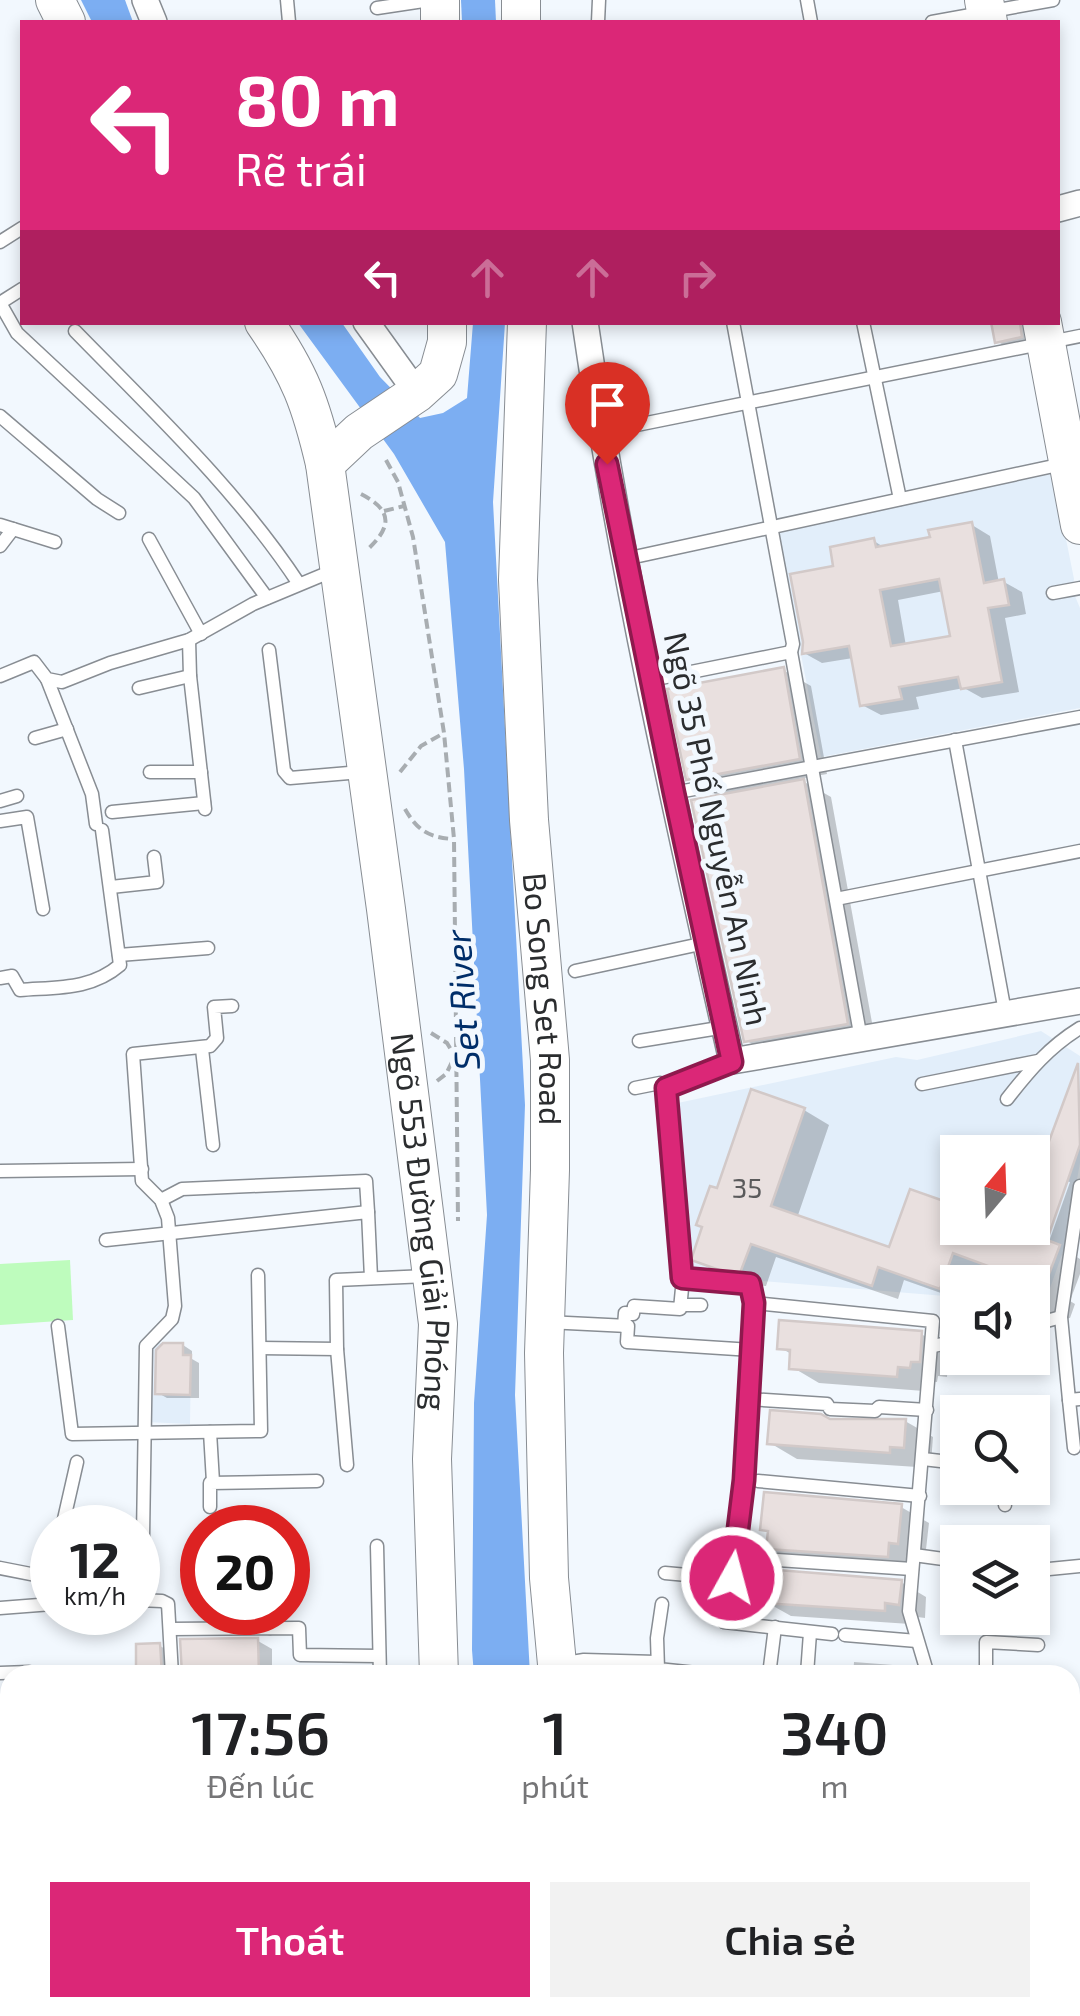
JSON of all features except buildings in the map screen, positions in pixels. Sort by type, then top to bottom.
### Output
[{"type":"street","name":"Ngõ 553 Đường Giải Phóng","points":[[266,325],[295,366],[326,464],[347,562],[381,774],[438,1324],[432,1460],[439,1665]]},
{"type":"street","points":[[368,325],[416,393]]},
{"type":"street","points":[[326,464],[359,432],[438,374],[447,342],[447,325]]},
{"type":"street","name":"Bo Song Set Road","points":[[527,325],[518,580],[529,820],[550,1060],[546,1322],[550,1578],[558,1665]]},
{"type":"street","name":"Ngõ 35 Phố Nguyễn An Ninh","points":[[585,325],[625,559],[732,1062],[1080,1001]]},
{"type":"street","points":[[1056,334],[1080,525]]},
{"type":"lane","points":[[377,10],[430,0]]},
{"type":"lane","points":[[942,20],[1053,0]]},
{"type":"lane","points":[[0,303],[17,333],[194,498],[267,598]]},
{"type":"lane","points":[[734,325],[861,1039]]},
{"type":"lane","points":[[864,325],[900,499]]},
{"type":"lane","points":[[74,331],[264,530],[299,584]]},
{"type":"lane","points":[[601,432],[1056,334]]},
{"type":"lane","points":[[0,416],[97,499],[119,513]]},
{"type":"lane","points":[[625,559],[1074,461]]},
{"type":"lane","points":[[0,546],[6,527],[54,542]]},
{"type":"lane","points":[[112,812],[205,806],[190,676],[195,637],[149,539]]},
{"type":"lane","points":[[47,679],[62,682],[195,637],[267,598],[347,562]]},
{"type":"lane","points":[[1054,592],[1080,588]]},
{"type":"lane","points":[[269,650],[284,772],[290,778],[381,774]]},
{"type":"lane","points":[[651,680],[790,652]]},
{"type":"lane","points":[[0,676],[34,662],[47,679],[92,794],[111,887],[120,965],[108,976],[86,986],[20,990],[12,976],[0,978]]},
{"type":"lane","points":[[139,688],[190,676]]},
{"type":"lane","points":[[674,793],[1080,716]]},
{"type":"lane","points":[[35,738],[67,729]]},
{"type":"lane","points":[[955,740],[1005,1012]]},
{"type":"lane","points":[[150,772],[201,772]]},
{"type":"lane","points":[[0,802],[17,796]]},
{"type":"lane","points":[[0,821],[28,818],[43,908]]},
{"type":"lane","points":[[836,899],[1080,851]]},
{"type":"lane","points":[[111,887],[158,882],[154,857]]},
{"type":"lane","points":[[575,971],[705,943]]},
{"type":"lane","points":[[119,955],[208,948]]},
{"type":"lane","points":[[143,1505],[146,1346],[172,1319],[175,1306],[168,1218],[161,1200],[142,1181],[133,1054],[202,1049],[217,1038],[214,1007],[232,1006]]},
{"type":"lane","points":[[640,1041],[725,1027]]},
{"type":"lane","points":[[1006,1099],[1038,1060],[1080,1028]]},
{"type":"lane","points":[[202,1049],[213,1146]]},
{"type":"lane","points":[[922,1084],[1038,1060]]},
{"type":"lane","points":[[666,1088],[732,1062]]},
{"type":"lane","points":[[624,1326],[625,1313],[633,1314],[634,1306],[680,1309],[682,1278],[666,1088],[660,1083],[634,1088]]},
{"type":"lane","points":[[0,1171],[142,1169]]},
{"type":"lane","points":[[161,1200],[182,1189],[366,1180],[372,1278]]},
{"type":"lane","points":[[1074,1448],[1075,1400],[1061,1317],[1073,1271],[1080,1186]]},
{"type":"lane","points":[[106,1240],[368,1212]]},
{"type":"lane","points":[[58,1326],[72,1434],[261,1430],[258,1275]]},
{"type":"lane","points":[[346,1466],[336,1280],[433,1277]]},
{"type":"lane","points":[[682,1278],[750,1284],[754,1303],[744,1480],[724,1622],[917,1640]]},
{"type":"lane","points":[[754,1303],[934,1321],[910,1611],[925,1665]]},
{"type":"lane","points":[[680,1305],[701,1305]]},
{"type":"lane","points":[[1050,1320],[1061,1317]]},
{"type":"lane","points":[[546,1322],[628,1326],[627,1342],[752,1350]]},
{"type":"lane","points":[[933,1346],[940,1344]]},
{"type":"lane","points":[[260,1348],[337,1349]]},
{"type":"lane","points":[[748,1400],[826,1404],[830,1409],[875,1411],[879,1406],[927,1410]]},
{"type":"lane","points":[[210,1432],[213,1482]]},
{"type":"lane","points":[[923,1460],[940,1461]]},
{"type":"lane","points":[[67,1505],[77,1462]]},
{"type":"lane","points":[[210,1505],[210,1482],[318,1481]]},
{"type":"lane","points":[[758,1481],[920,1496]]},
{"type":"lane","points":[[377,1546],[380,1665]]},
{"type":"lane","points":[[748,1558],[940,1561]]},
{"type":"lane","points":[[1050,1565],[1080,1566]]},
{"type":"lane","points":[[0,1568],[30,1572]]},
{"type":"lane","points":[[664,1573],[732,1578]]},
{"type":"lane","points":[[160,1603],[168,1604],[172,1665]]},
{"type":"lane","points":[[657,1665],[662,1604]]},
{"type":"lane","points":[[0,1608],[30,1606]]},
{"type":"lane","points":[[770,1665],[775,1627]]},
{"type":"lane","points":[[171,1629],[180,1629]]},
{"type":"lane","points":[[807,1665],[810,1633]]},
{"type":"lane","points":[[299,1635],[300,1655],[380,1656]]},
{"type":"lane","points":[[986,1665],[986,1642],[1038,1646]]},
{"type":"lane","points":[[571,1665],[584,1660],[656,1662]]},
{"type":"path","points":[[386,460],[398,482],[413,538],[444,733],[454,839],[454,1055],[460,1193],[457,1228]]},
{"type":"path","points":[[347,562],[378,540],[387,524],[384,511],[360,494]]},
{"type":"path","points":[[384,511],[404,506]]},
{"type":"path","points":[[381,774],[444,733]]},
{"type":"path","points":[[399,794],[418,829],[434,838],[454,839]]},
{"type":"path","points":[[428,1032],[446,1042],[454,1055]]},
{"type":"path","points":[[424,1085],[446,1074],[454,1055]]},
{"type":"shaded area","points":[[1053,474],[1074,579],[1072,589],[1080,608],[1080,708],[821,757],[776,527]]},
{"type":"shaded area","points":[[1041,1031],[1080,1056],[1080,1163],[1065,1246],[1050,1288],[1050,1265],[940,1265],[940,1296],[687,1275],[673,1104],[896,1057],[917,1060]]},
{"type":"shaded area","points":[[151,1343],[183,1343],[183,1355],[191,1355],[190,1424],[146,1422]]},
{"type":"green space","points":[[70,1260],[73,1320],[0,1325],[0,1264]]},
{"type":"water","points":[[81,0],[125,0],[132,20],[91,20]]},
{"type":"water","points":[[461,0],[495,0],[496,20],[462,20]]},
{"type":"water","points":[[299,325],[343,325],[380,377],[420,418],[443,413],[467,398],[473,325],[505,325],[493,502],[525,1105],[515,1395],[529,1665],[473,1665],[474,1403],[487,1215],[464,769],[445,542],[394,454]]},
{"type":"route","points":[[607,464],[732,1062],[666,1088],[682,1278],[750,1284],[754,1303],[744,1480],[732,1578]]},
{"type":"water label","name":"Set River","points":[[463,1000]]}]
